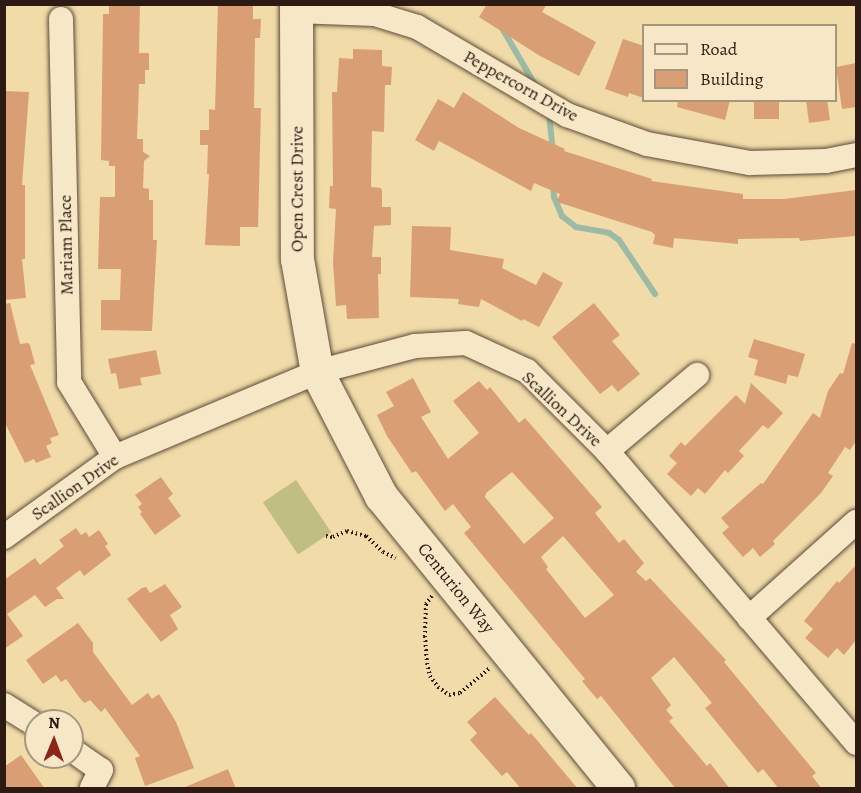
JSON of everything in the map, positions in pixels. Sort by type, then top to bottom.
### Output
[{"type":"street","name":"Peppercorn Drive","points":[[296,8],[375,14],[417,27],[567,115],[647,144],[750,163],[826,161],[856,155]]},
{"type":"street","name":"Open Crest Drive","points":[[296,8],[297,260],[317,372]]},
{"type":"street","name":"Mariam Place","points":[[61,19],[69,382],[115,457]]},
{"type":"street","name":"Scallion Drive","points":[[4,537],[115,457],[317,372],[415,346],[466,343],[527,371],[607,451],[856,743]]},
{"type":"street","name":"Centurion Way","points":[[317,372],[381,496],[618,789]]},
{"type":"street","points":[[607,451],[697,375]]},
{"type":"street","points":[[749,618],[856,522]]},
{"type":"street","points":[[4,705],[24,718]]},
{"type":"street","points":[[84,759],[100,770],[92,789]]},
{"type":"path","points":[[326,536],[333,537],[347,531],[366,536],[383,552],[406,561]]},
{"type":"path","points":[[434,593],[426,604],[425,636],[430,676],[438,687],[449,695],[460,693],[493,665]]},
{"type":"shaded area","points":[[296,480],[331,532],[298,555],[263,502]]},
{"type":"building","points":[[109,4],[140,4],[139,53],[149,53],[149,70],[145,70],[145,84],[139,84],[137,139],[143,139],[143,152],[150,156],[144,161],[143,188],[149,189],[149,200],[153,200],[153,240],[157,240],[152,331],[101,330],[101,300],[120,300],[121,269],[98,269],[100,197],[115,197],[115,166],[109,166],[109,161],[101,160],[103,14],[109,14]]},
{"type":"building","points":[[218,4],[253,4],[253,19],[261,19],[260,38],[255,38],[254,108],[261,108],[258,227],[240,227],[240,246],[205,245],[209,174],[207,174],[208,145],[200,145],[200,130],[209,130],[209,109],[215,110]]},
{"type":"building","points":[[487,4],[547,4],[542,12],[596,42],[579,76],[540,56],[479,17]]},
{"type":"building","points":[[623,39],[642,45],[642,97],[629,93],[628,97],[605,89]]},
{"type":"building","points":[[353,49],[382,50],[382,66],[392,67],[391,85],[385,85],[384,132],[372,131],[371,187],[381,188],[382,207],[391,207],[391,225],[374,226],[372,257],[381,257],[381,274],[378,274],[379,318],[347,319],[346,305],[336,306],[333,262],[336,209],[329,208],[330,186],[333,186],[332,92],[337,92],[339,58],[353,59]]},
{"type":"building","points":[[856,63],[856,107],[842,109],[837,67]]},
{"type":"building","points":[[4,91],[29,92],[22,185],[25,185],[25,259],[22,259],[26,298],[4,300]]},
{"type":"building","points":[[463,92],[519,128],[565,149],[564,151],[652,179],[651,181],[743,194],[743,199],[784,199],[856,190],[856,236],[800,241],[799,238],[738,239],[738,244],[674,238],[673,248],[653,244],[655,235],[652,232],[557,202],[560,194],[534,183],[531,191],[439,141],[434,151],[415,140],[438,99],[454,108]]},
{"type":"building","points":[[678,102],[730,102],[725,120],[677,107]]},
{"type":"building","points":[[754,102],[779,102],[779,119],[754,119]]},
{"type":"building","points":[[806,102],[827,102],[830,120],[809,123]]},
{"type":"building","points":[[412,226],[451,227],[450,250],[504,259],[502,268],[536,285],[543,272],[563,283],[539,327],[523,319],[522,321],[481,299],[479,307],[458,304],[459,299],[410,297]]},
{"type":"building","points":[[10,303],[20,344],[30,345],[35,364],[30,365],[59,435],[50,438],[52,443],[46,446],[51,457],[36,463],[34,459],[25,463],[4,421],[4,304]]},
{"type":"building","points":[[594,303],[620,335],[612,341],[640,374],[618,392],[612,385],[600,394],[552,337]]},
{"type":"building","points":[[754,339],[805,354],[798,377],[788,375],[786,384],[754,375],[758,360],[748,357]]},
{"type":"building","points":[[852,343],[856,344],[856,441],[850,450],[845,447],[828,473],[833,476],[821,493],[773,541],[775,544],[760,557],[753,548],[743,557],[722,533],[729,527],[721,518],[761,483],[763,484],[813,413],[820,418],[828,391],[840,373],[843,374]]},
{"type":"building","points":[[156,350],[161,374],[140,378],[142,385],[119,389],[116,373],[111,374],[108,359]]},
{"type":"building","points":[[413,378],[431,412],[421,417],[448,459],[479,433],[453,401],[479,381],[487,390],[490,387],[519,423],[525,418],[602,507],[595,513],[619,543],[624,539],[644,563],[636,572],[646,581],[650,578],[726,660],[724,662],[816,773],[812,776],[822,789],[779,789],[763,769],[758,773],[705,708],[712,703],[674,657],[651,678],[671,705],[666,710],[673,718],[669,721],[707,766],[710,763],[730,789],[676,789],[601,696],[597,699],[582,681],[585,679],[464,533],[471,527],[453,504],[445,511],[416,471],[412,473],[387,436],[377,415],[394,406],[386,392]],"holes":[[[512,472],[554,518],[524,544],[485,497],[486,493]],[[563,536],[614,595],[585,618],[546,569],[548,567],[541,557]]]},
{"type":"building","points":[[751,383],[783,413],[768,429],[763,425],[739,451],[744,456],[728,473],[725,470],[705,494],[698,488],[691,496],[667,474],[677,463],[669,456],[681,442],[685,446],[736,395],[745,404]]},
{"type":"building","points":[[161,477],[173,494],[168,498],[181,516],[155,535],[140,514],[142,512],[138,507],[142,504],[135,495]]},
{"type":"building","points":[[76,528],[81,535],[86,532],[89,537],[99,530],[108,544],[105,546],[111,555],[84,576],[80,570],[56,588],[64,599],[57,599],[45,607],[35,595],[7,614],[23,636],[4,649],[4,580],[35,558],[40,565],[64,546],[59,540]]},
{"type":"building","points":[[856,565],[856,640],[844,655],[837,648],[828,658],[805,638],[813,629],[804,621],[837,581],[839,583]]},
{"type":"building","points":[[165,584],[182,607],[170,615],[178,629],[161,642],[127,599],[142,588],[146,587],[150,593]]},
{"type":"building","points":[[78,623],[93,643],[93,652],[132,705],[148,693],[152,699],[159,694],[176,722],[194,768],[145,786],[135,758],[140,756],[105,708],[101,712],[90,700],[85,703],[82,701],[66,679],[61,682],[56,675],[43,684],[26,660]]},
{"type":"building","points":[[495,697],[529,735],[531,733],[578,789],[521,789],[507,772],[502,776],[470,740],[477,733],[467,722]]},
{"type":"building","points":[[21,755],[24,759],[24,769],[31,769],[45,789],[4,789],[4,767]]},
{"type":"building","points":[[228,769],[236,789],[183,789],[183,788]]},
{"type":"waterway","points":[[503,30],[537,88]]},
{"type":"waterway","points":[[549,114],[553,151]]},
{"type":"waterway","points":[[553,185],[554,197],[562,216],[576,227],[609,233],[619,240],[655,294]]}]
